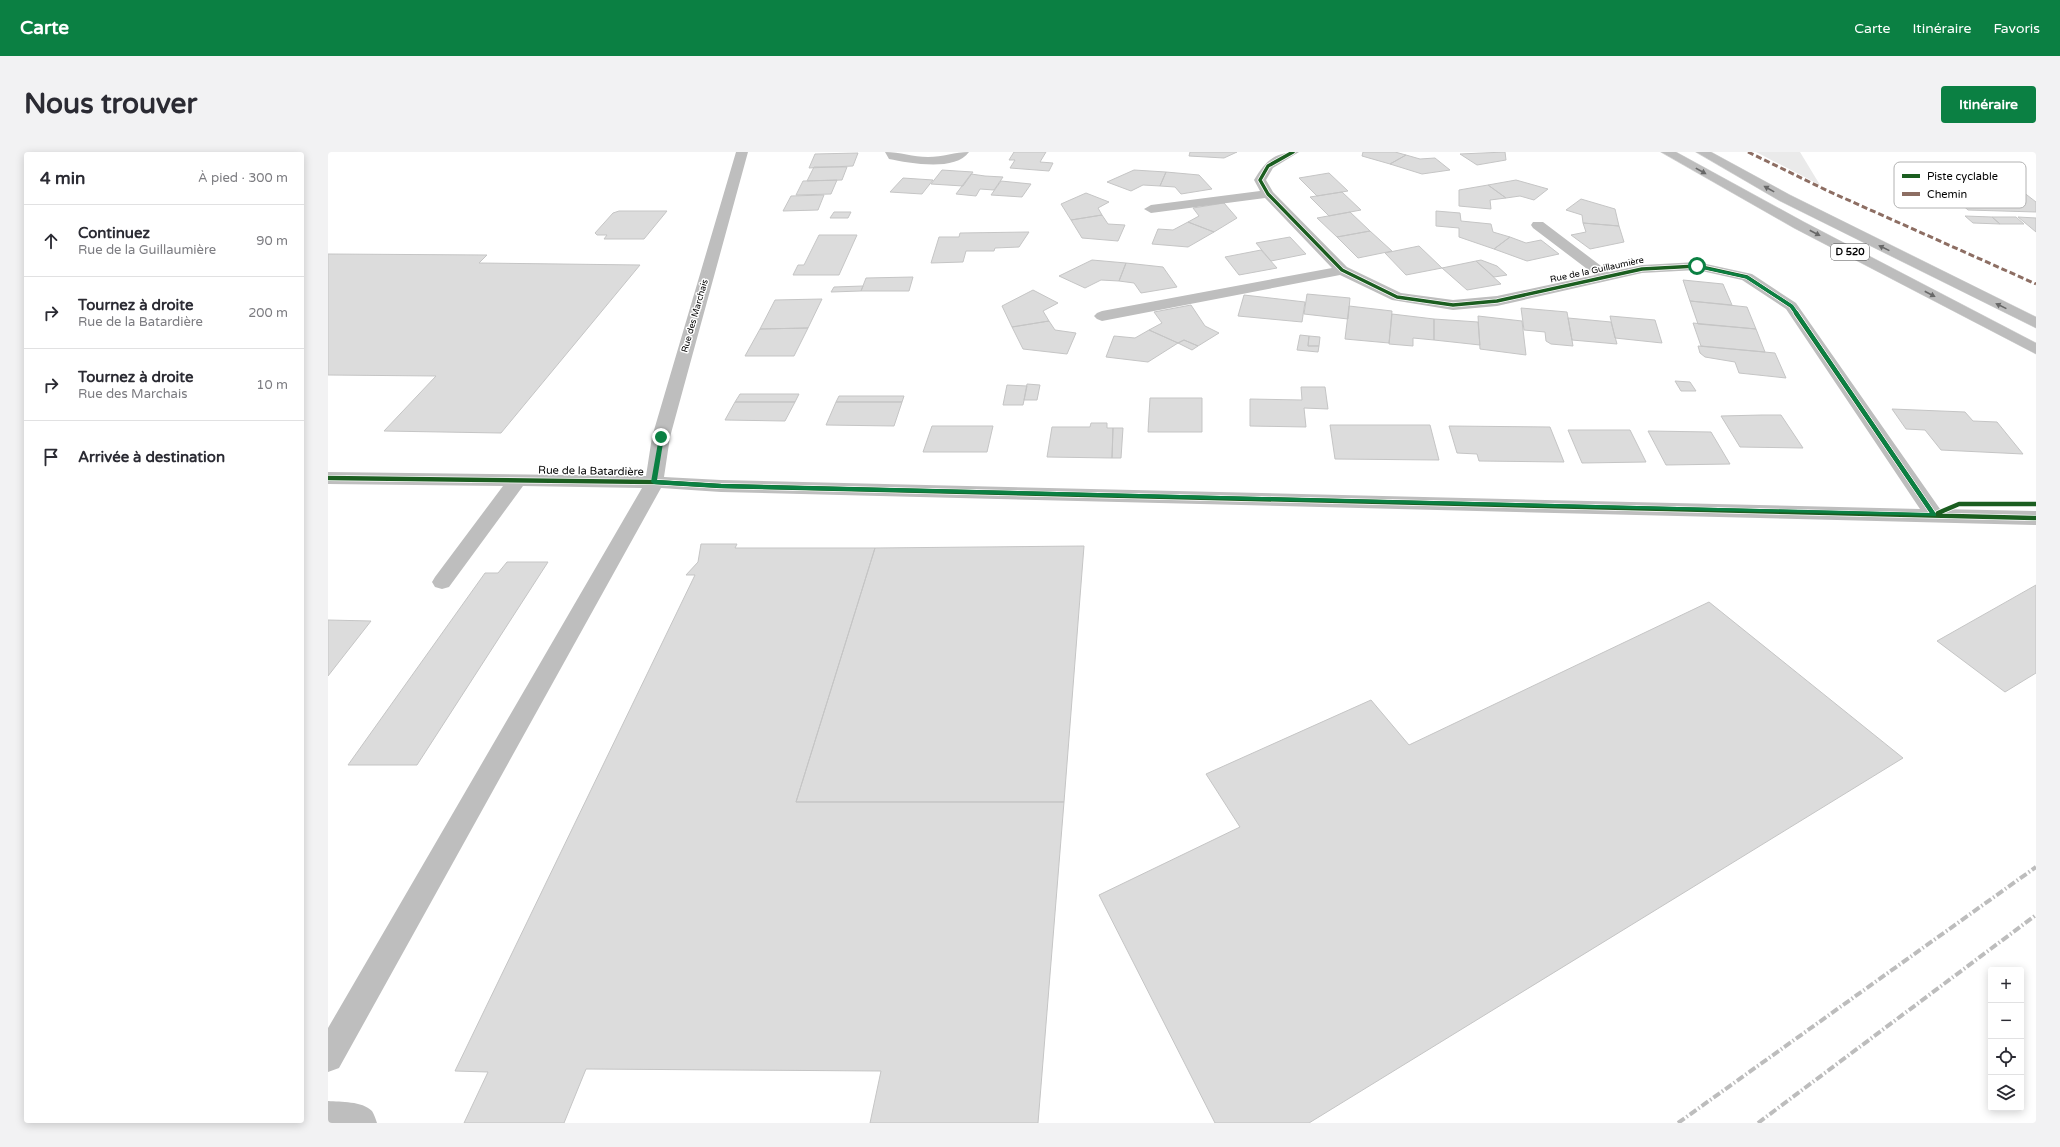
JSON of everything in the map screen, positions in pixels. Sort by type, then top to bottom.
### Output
[{"type":"main road","name":"D 520","points":[[1667,152],[1805,228],[2036,349]]},
{"type":"main road","name":"D 520","points":[[1702,152],[1785,198],[2036,323]]},
{"type":"street","name":"Rue des Marchais","points":[[328,1057],[648,498],[654,482],[661,437],[742,152]]},
{"type":"street","points":[[891,152],[894,156],[912,161],[932,161],[956,157],[963,152]]},
{"type":"street","name":"Rue de la Guillaumière","points":[[1293,152],[1268,166],[1260,180],[1268,194],[1342,270],[1397,297],[1453,305],[1497,302],[1642,269],[1697,266],[1747,277],[1791,306],[1934,515]]},
{"type":"street","points":[[1151,209],[1268,194]]},
{"type":"street","points":[[1538,225],[1607,277]]},
{"type":"street","points":[[1102,316],[1342,270]]},
{"type":"street","name":"Rue de la Batardière","points":[[328,478],[654,482],[721,486],[2036,518]]},
{"type":"street","points":[[442,582],[518,480]]},
{"type":"street","points":[[328,1118],[356,1120],[361,1123]]},
{"type":"shaded area","points":[[1756,152],[1800,152],[1820,185]]},
{"type":"building","points":[[1014,152],[1046,152],[1040,162],[1053,163],[1049,171],[1010,168],[1015,160],[1009,160]]},
{"type":"building","points":[[1190,152],[1237,152],[1224,158],[1189,156]]},
{"type":"building","points":[[1363,152],[1395,152],[1406,155],[1390,164],[1362,156]]},
{"type":"building","points":[[1505,152],[1506,160],[1477,165],[1460,154]]},
{"type":"building","points":[[858,153],[853,166],[809,168],[815,154]]},
{"type":"building","points":[[1406,155],[1420,159],[1435,158],[1450,170],[1422,174],[1390,164]]},
{"type":"building","points":[[814,167],[847,167],[842,180],[807,181]]},
{"type":"building","points":[[942,170],[973,172],[963,186],[931,184]]},
{"type":"building","points":[[1134,170],[1166,172],[1160,186],[1143,185],[1131,191],[1107,182]]},
{"type":"building","points":[[1166,172],[1199,175],[1212,189],[1181,194],[1175,187],[1160,186]]},
{"type":"building","points":[[1329,173],[1348,191],[1317,196],[1299,178]]},
{"type":"building","points":[[971,174],[1003,177],[994,190],[980,189],[976,196],[956,194]]},
{"type":"building","points":[[903,178],[933,180],[922,194],[890,192]]},
{"type":"building","points":[[837,180],[831,194],[796,195],[803,181]]},
{"type":"building","points":[[1516,180],[1548,189],[1534,200],[1520,196],[1506,198],[1488,185]]},
{"type":"building","points":[[1001,181],[1031,184],[1022,197],[991,195]]},
{"type":"building","points":[[1488,185],[1506,198],[1490,200],[1491,209],[1459,206],[1459,190]]},
{"type":"building","points":[[1342,192],[1361,210],[1329,216],[1310,197]]},
{"type":"building","points":[[1086,193],[1109,202],[1098,208],[1102,215],[1071,220],[1061,204]]},
{"type":"building","points":[[2026,194],[2036,202],[2036,212],[1968,210],[1966,208],[2026,208]]},
{"type":"building","points":[[824,195],[818,210],[783,211],[791,196]]},
{"type":"building","points":[[1581,199],[1615,209],[1619,226],[1583,223],[1582,215],[1566,210]]},
{"type":"building","points":[[1224,203],[1237,218],[1214,232],[1188,222],[1199,216],[1193,208]]},
{"type":"building","points":[[619,211],[667,211],[644,239],[604,239],[607,235],[597,235],[595,233],[613,213]]},
{"type":"building","points":[[1436,211],[1460,213],[1461,221],[1491,224],[1493,232],[1510,237],[1494,249],[1459,237],[1459,228],[1436,226]]},
{"type":"building","points":[[834,212],[851,212],[848,218],[830,218]]},
{"type":"building","points":[[1350,212],[1370,231],[1337,237],[1317,218]]},
{"type":"building","points":[[1102,215],[1108,224],[1125,225],[1118,241],[1082,238],[1071,220]]},
{"type":"building","points":[[1965,216],[1992,217],[2000,224],[1973,223]]},
{"type":"building","points":[[1992,217],[2016,217],[2024,224],[2000,224]]},
{"type":"building","points":[[2018,217],[2036,218],[2036,232]]},
{"type":"building","points":[[1188,222],[1214,232],[1188,247],[1152,244],[1158,229],[1173,230]]},
{"type":"building","points":[[1583,223],[1619,226],[1624,242],[1590,249],[1571,235],[1586,232]]},
{"type":"building","points":[[1370,231],[1392,251],[1358,258],[1337,237]]},
{"type":"building","points":[[1029,232],[1019,247],[995,248],[994,251],[966,251],[963,262],[931,263],[939,237],[959,237],[960,233]]},
{"type":"building","points":[[819,235],[857,235],[839,275],[793,275],[798,265],[804,265]]},
{"type":"building","points":[[1290,237],[1306,254],[1271,261],[1256,243]]},
{"type":"building","points":[[1510,237],[1526,243],[1541,240],[1559,254],[1527,261],[1494,249]]},
{"type":"building","points":[[1419,246],[1442,268],[1406,275],[1385,253]]},
{"type":"building","points":[[1261,250],[1277,268],[1239,275],[1225,257]]},
{"type":"building","points":[[328,254],[487,255],[479,263],[640,265],[501,433],[384,431],[436,376],[328,375]]},
{"type":"building","points":[[1092,260],[1126,263],[1119,281],[1101,280],[1085,288],[1059,276]]},
{"type":"building","points":[[1481,260],[1497,266],[1507,275],[1494,277],[1476,261]]},
{"type":"building","points":[[1476,261],[1501,284],[1467,290],[1442,268]]},
{"type":"building","points":[[1126,263],[1163,267],[1177,287],[1141,293],[1134,283],[1119,281]]},
{"type":"building","points":[[913,277],[909,291],[861,291],[866,278]]},
{"type":"building","points":[[1683,280],[1723,284],[1732,305],[1690,301]]},
{"type":"building","points":[[863,286],[861,291],[831,292],[834,287]]},
{"type":"building","points":[[1033,290],[1058,303],[1043,311],[1049,321],[1012,327],[1002,306]]},
{"type":"building","points":[[1307,294],[1350,298],[1348,319],[1304,314]]},
{"type":"building","points":[[1244,295],[1305,302],[1302,322],[1238,316]]},
{"type":"building","points":[[822,299],[808,328],[760,329],[775,300]]},
{"type":"building","points":[[1690,301],[1747,307],[1756,329],[1698,324]]},
{"type":"building","points":[[1191,305],[1205,326],[1219,333],[1198,346],[1184,340],[1178,343],[1149,330],[1162,323],[1154,312]]},
{"type":"building","points":[[1349,306],[1392,311],[1389,343],[1345,339]]},
{"type":"building","points":[[1521,308],[1567,312],[1573,346],[1551,344],[1546,341],[1545,332],[1524,330]]},
{"type":"building","points":[[1392,314],[1434,319],[1434,340],[1413,338],[1413,346],[1389,344]]},
{"type":"building","points":[[1478,316],[1522,321],[1526,355],[1480,349]]},
{"type":"building","points":[[1610,316],[1655,320],[1662,343],[1615,338]]},
{"type":"building","points":[[1568,318],[1611,322],[1617,344],[1572,340]]},
{"type":"building","points":[[1434,319],[1478,322],[1480,345],[1434,340]]},
{"type":"building","points":[[1049,321],[1055,330],[1076,333],[1067,354],[1023,349],[1012,327]]},
{"type":"building","points":[[1693,323],[1756,329],[1765,352],[1701,346]]},
{"type":"building","points":[[808,328],[794,356],[745,356],[760,329]]},
{"type":"building","points":[[1149,330],[1178,343],[1148,362],[1106,357],[1114,336],[1135,338]]},
{"type":"building","points":[[1300,335],[1309,336],[1308,346],[1319,346],[1318,352],[1297,350]]},
{"type":"building","points":[[1309,336],[1320,337],[1319,346],[1308,346]]},
{"type":"building","points":[[1184,340],[1198,346],[1192,350],[1178,343]]},
{"type":"building","points":[[1698,346],[1775,353],[1786,378],[1739,373],[1735,362],[1705,357],[1700,353]]},
{"type":"building","points":[[1675,381],[1690,382],[1696,391],[1681,391]]},
{"type":"building","points":[[1027,384],[1040,385],[1037,400],[1024,400]]},
{"type":"building","points":[[1007,385],[1027,386],[1023,405],[1003,405]]},
{"type":"building","points":[[1301,387],[1325,387],[1328,409],[1304,408],[1306,427],[1250,426],[1250,399],[1302,400]]},
{"type":"building","points":[[740,394],[799,394],[795,402],[735,402]]},
{"type":"building","points":[[839,396],[904,396],[902,402],[836,402]]},
{"type":"building","points":[[1150,398],[1202,398],[1202,432],[1148,432]]},
{"type":"building","points":[[735,402],[795,402],[785,421],[725,420]]},
{"type":"building","points":[[836,402],[902,402],[894,426],[826,425]]},
{"type":"building","points":[[1892,409],[1965,412],[1973,421],[1997,422],[2023,454],[1941,450],[1925,430],[1906,429]]},
{"type":"building","points":[[1781,415],[1803,448],[1740,447],[1721,416]]},
{"type":"building","points":[[1091,423],[1107,423],[1107,428],[1113,428],[1112,458],[1047,457],[1052,427],[1090,427]]},
{"type":"building","points":[[1330,425],[1430,425],[1439,460],[1335,459]]},
{"type":"building","points":[[932,426],[993,426],[987,452],[923,452]]},
{"type":"building","points":[[1449,426],[1550,427],[1564,462],[1479,461],[1477,454],[1457,453]]},
{"type":"building","points":[[1113,428],[1123,428],[1121,458],[1112,458]]},
{"type":"building","points":[[1568,430],[1630,430],[1646,462],[1582,463]]},
{"type":"building","points":[[1648,431],[1711,432],[1730,464],[1666,465]]},
{"type":"building","points":[[701,544],[737,544],[735,548],[875,548],[796,802],[1064,802],[1038,1123],[870,1123],[881,1071],[586,1069],[564,1123],[464,1123],[488,1072],[455,1071],[695,575],[686,575],[698,562]]},
{"type":"building","points":[[1084,546],[1064,802],[796,802],[875,548]]},
{"type":"building","points":[[507,562],[548,562],[417,765],[348,765],[485,573],[498,573]]},
{"type":"building","points":[[2036,585],[2036,673],[2005,692],[1937,641]]},
{"type":"building","points":[[1709,602],[1903,758],[1309,1123],[1215,1123],[1099,895],[1240,827],[1206,774],[1371,700],[1409,745]]},
{"type":"building","points":[[328,620],[371,621],[328,676]]},
{"type":"railway","points":[[1678,1123],[2036,867]]},
{"type":"railway","points":[[1758,1123],[2036,915]]},
{"type":"marked path","points":[[1748,152],[1828,191],[2036,284]]},
{"type":"cycle path","points":[[1293,152],[1268,166],[1260,180],[1268,194],[1342,270],[1397,297],[1453,305],[1497,301],[1642,269],[1697,266],[1747,277],[1791,306],[1934,515]]},
{"type":"cycle path","points":[[328,478],[654,482],[721,486],[2036,518]]},
{"type":"cycle path","points":[[1938,513],[1959,504],[2036,504]]},
{"type":"route","points":[[661,437],[654,482],[721,486],[1934,515],[1791,306],[1747,277],[1697,266]]}]
